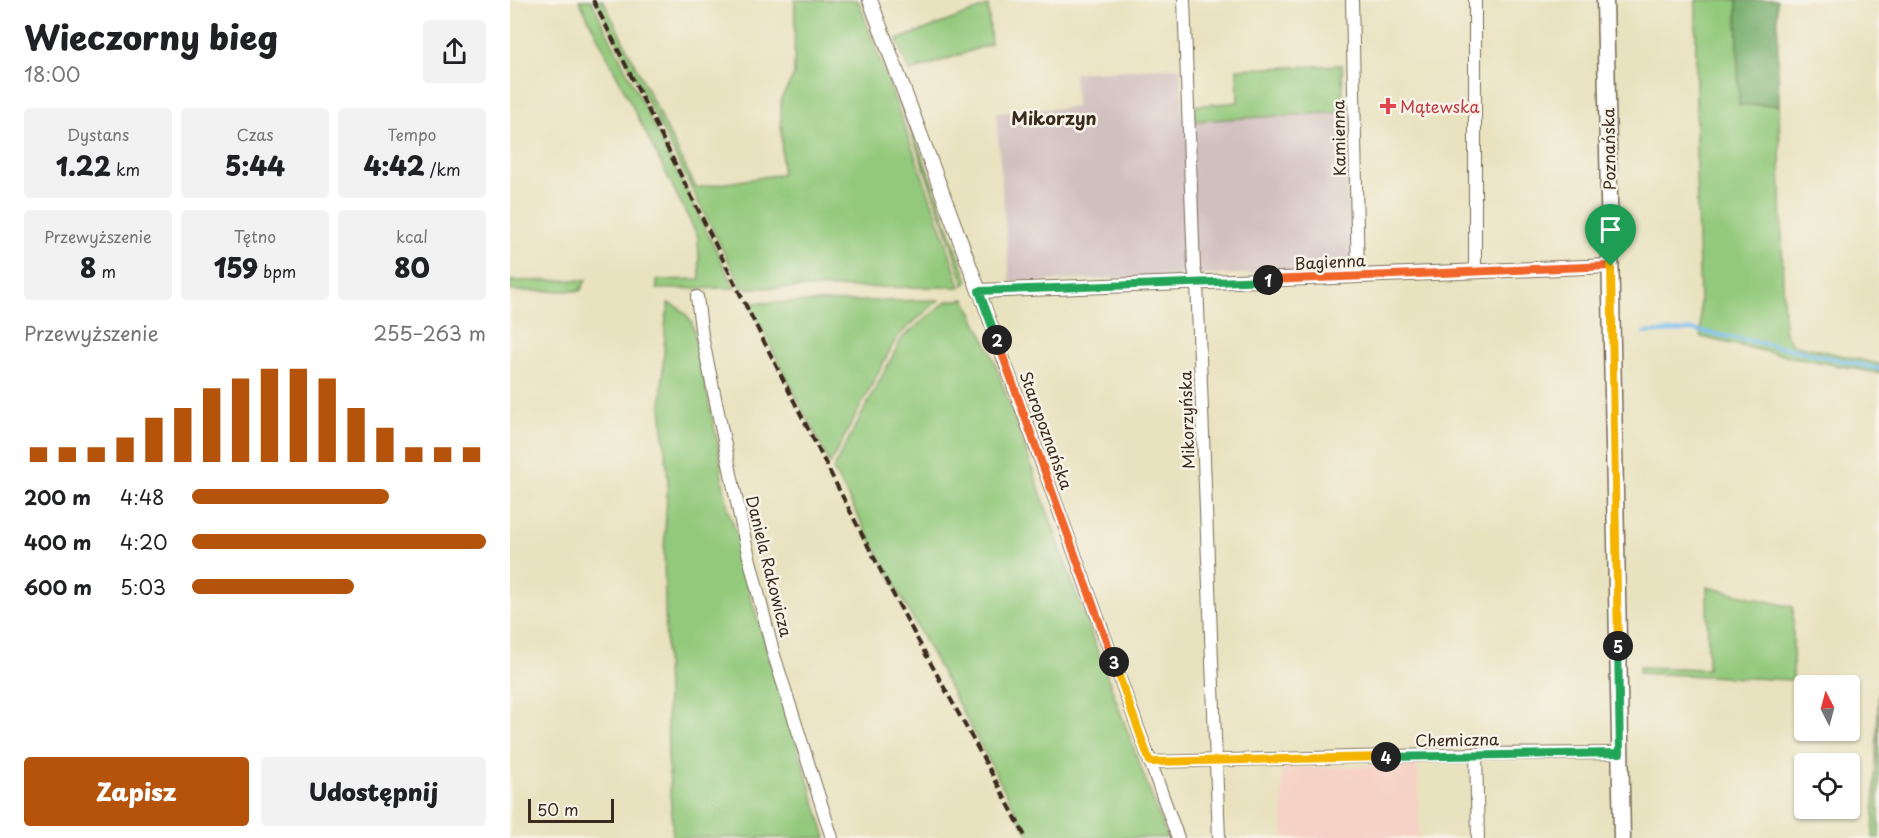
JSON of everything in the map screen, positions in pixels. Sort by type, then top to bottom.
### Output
[{"type":"main road","name":"Poznańska","points":[[1605,0],[1622,838]]},
{"type":"street","name":"Staropoznańska","points":[[870,0],[979,291],[1178,838]]},
{"type":"street","name":"Mikorzyńska","points":[[1184,0],[1219,838]]},
{"type":"street","name":"Kamienna","points":[[1352,0],[1358,276]]},
{"type":"street","points":[[1475,0],[1475,272]]},
{"type":"street","name":"Bagienna","points":[[979,291],[1611,266]]},
{"type":"street","name":"Daniela Rakowicza","points":[[697,297],[702,336],[746,545],[773,651],[832,838]]},
{"type":"street","name":"Chemiczna","points":[[1150,762],[1620,753]]},
{"type":"street","points":[[1476,754],[1478,838]]},
{"type":"shaded area","points":[[1180,67],[1184,122],[1343,112],[1352,270],[1010,282],[996,113],[1076,107],[1074,73]]},
{"type":"shaded area","points":[[1418,765],[1419,838],[1283,838],[1282,768]]},
{"type":"green space","points":[[579,0],[591,0],[735,288],[657,289],[657,280],[700,279],[698,237]]},
{"type":"green space","points":[[596,0],[603,0],[696,188],[782,174],[781,99],[794,75],[795,0],[858,0],[944,235],[960,287],[742,288]]},
{"type":"green space","points":[[863,0],[865,0],[968,281],[964,285],[948,234]]},
{"type":"green space","points":[[1696,0],[1737,0],[1739,105],[1779,105],[1784,331],[1792,344],[1879,364],[1879,373],[1701,337],[1696,172]]},
{"type":"green space","points":[[1737,0],[1777,0],[1779,105],[1739,105]]},
{"type":"green space","points":[[988,6],[991,44],[909,72],[897,40]]},
{"type":"green space","points":[[1342,65],[1343,112],[1194,121],[1193,106],[1238,102],[1237,69]]},
{"type":"green space","points":[[586,280],[580,291],[512,291],[510,288],[510,281]]},
{"type":"green space","points":[[965,299],[991,352],[1074,587],[1167,838],[1030,838],[833,469],[902,338],[947,301]]},
{"type":"green space","points":[[939,300],[897,337],[830,464],[749,303]]},
{"type":"green space","points":[[668,303],[682,311],[692,323],[719,449],[729,513],[738,537],[750,595],[826,838],[673,838],[668,754],[664,550],[668,479],[661,407]]},
{"type":"green space","points":[[1707,587],[1793,607],[1793,680],[1639,673],[1639,667],[1708,669]]},
{"type":"green space","points":[[1879,683],[1879,838],[1873,838]]},
{"type":"waterway","points":[[1644,333],[1694,330],[1879,369]]},
{"type":"railway","points":[[593,0],[854,519],[1026,838]]},
{"type":"place","name":"Mątewska","points":[[1388,106]]},
{"type":"district","name":"Mikorzyn","points":[[1054,117]]},
{"type":"route","points":[[1611,266],[1620,753],[1464,754],[1150,762],[979,291],[1611,266]]}]
